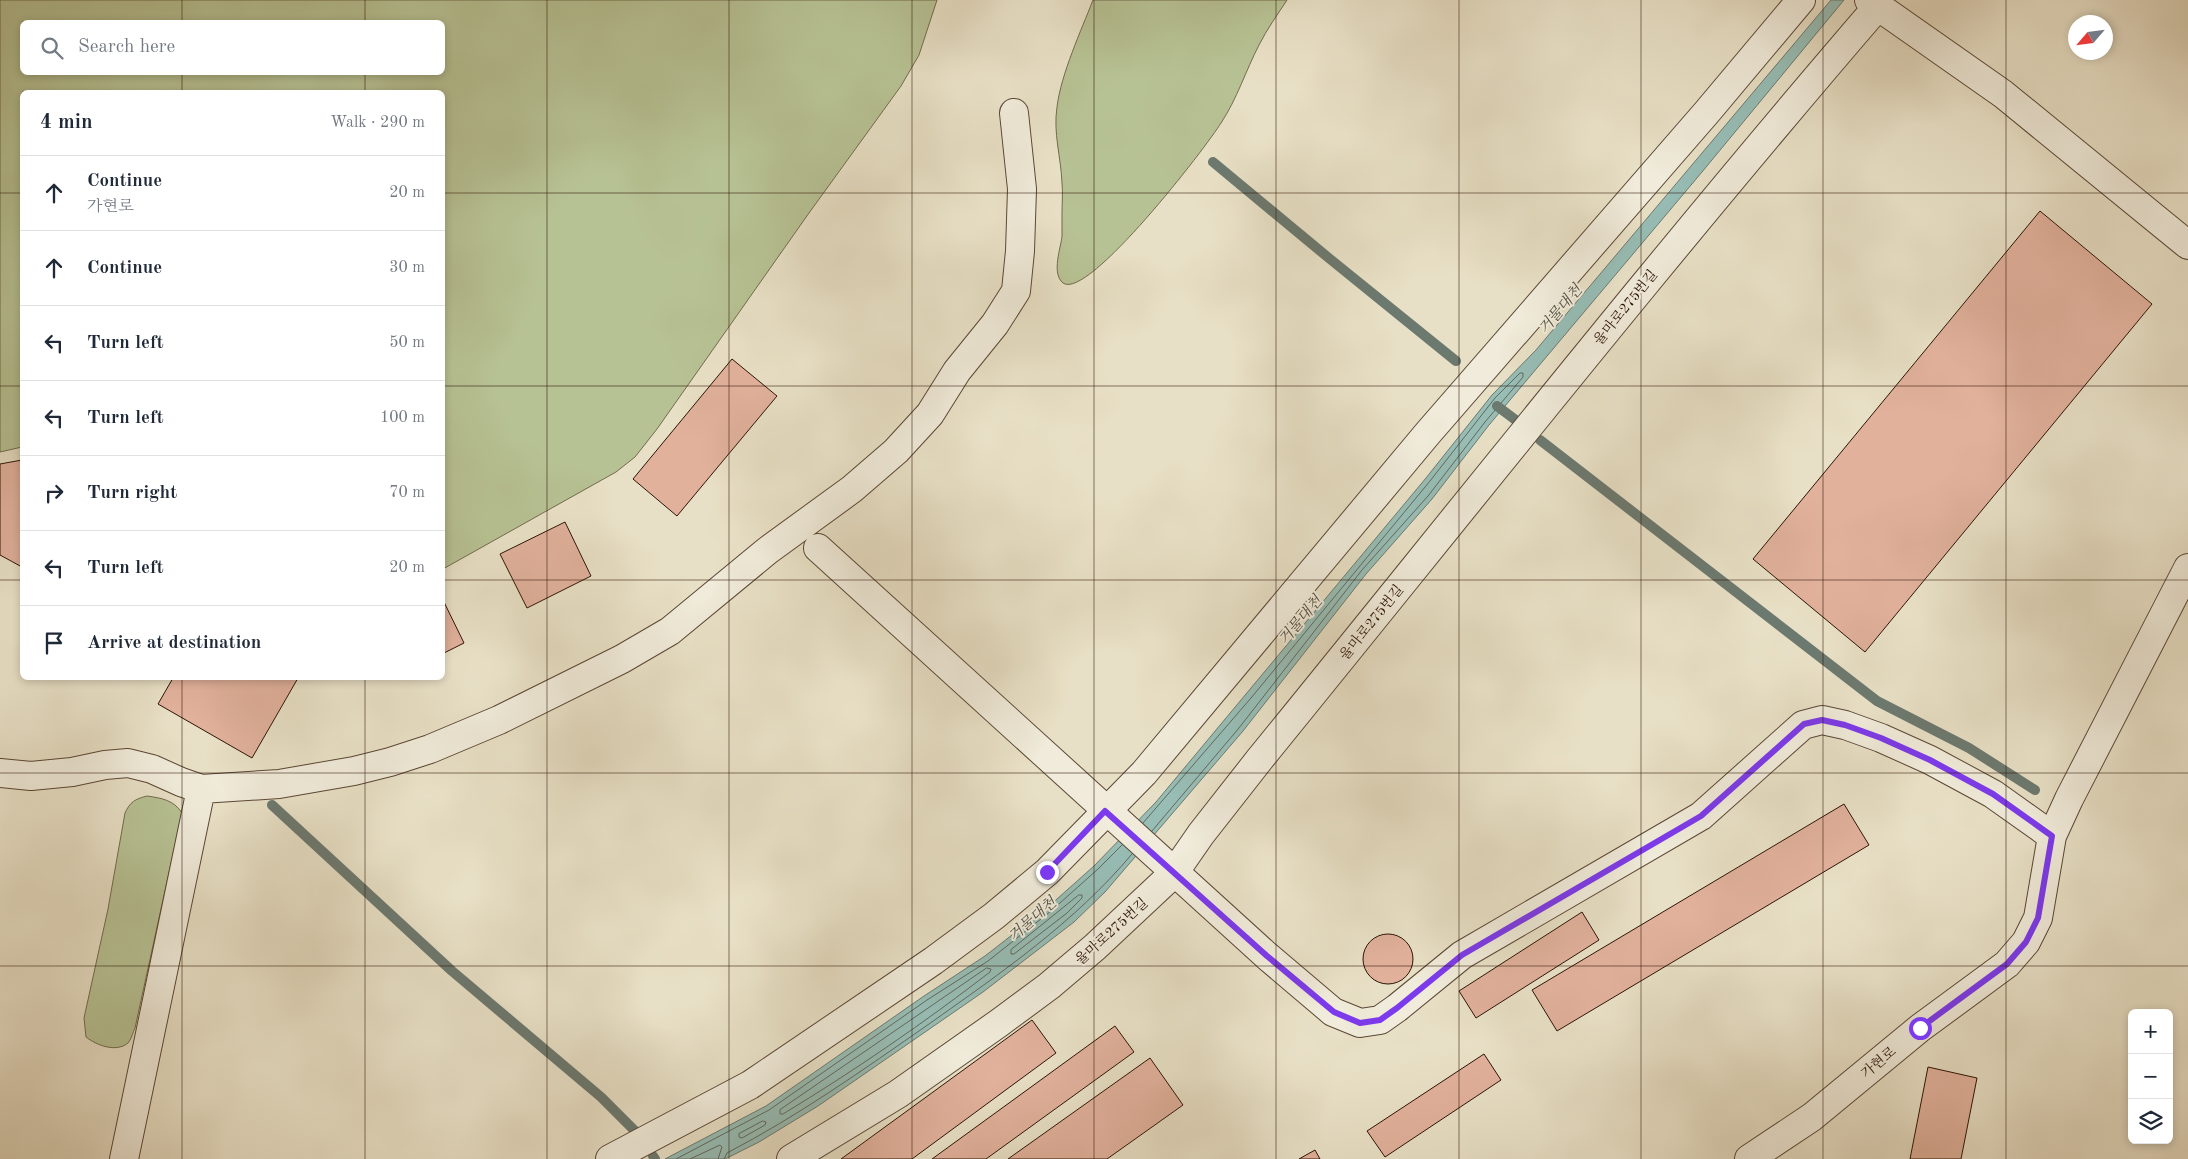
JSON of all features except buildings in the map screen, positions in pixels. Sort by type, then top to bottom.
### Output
[{"type":"lane","points":[[610,1159],[750,1085],[932,961],[994,916],[1047,872],[1144,773],[1428,432],[1707,112],[1801,0]]},
{"type":"lane","points":[[1874,3],[2003,94],[2188,245]]},
{"type":"lane","name":"율마로275번길","points":[[791,1159],[898,1094],[1014,1012],[1095,947],[1174,873],[1201,834],[1259,760],[1641,287],[1874,3]]},
{"type":"lane","points":[[0,772],[31,776],[72,772],[128,762],[152,769],[202,789],[280,784],[354,771],[430,749],[499,720],[622,659],[670,631],[767,551],[852,489],[896,451],[930,414],[957,371],[996,324],[1016,291],[1020,251],[1022,190],[1014,113]]},
{"type":"lane","points":[[818,548],[1174,873],[1334,1012],[1360,1023],[1380,1020],[1462,955],[1701,816],[1804,724],[1822,720],[1845,725],[1881,738],[1930,760],[1993,794],[2052,836]]},
{"type":"lane","name":"가현로","points":[[1749,1159],[1812,1117],[1920,1028],[2007,964],[2026,942],[2038,918],[2052,836],[2069,799],[2188,568]]},
{"type":"lane","points":[[124,1159],[202,789]]},
{"type":"green space","points":[[0,0],[937,0],[919,55],[901,86],[657,429],[635,457],[616,472],[445,568],[445,90],[20,90],[20,447],[0,452]]},
{"type":"green space","points":[[1093,0],[1287,0],[1262,39],[1227,114],[1194,160],[1146,218],[1096,269],[1076,282],[1063,283],[1059,279],[1057,267],[1062,236],[1062,194],[1056,126],[1057,107],[1067,67]]},
{"type":"green space","points":[[147,796],[171,802],[182,813],[135,1028],[128,1043],[112,1048],[95,1043],[86,1037],[84,1018],[108,909],[125,813],[133,802]]},
{"type":"water","points":[[1831,0],[1844,0],[1489,425],[1432,499],[1366,574],[1243,731],[1105,892],[1074,922],[983,992],[818,1106],[759,1142],[725,1159],[665,1159],[766,1106],[985,956],[1048,907],[1094,866],[1156,802],[1426,478],[1492,395],[1536,350]]},
{"type":"waterway","points":[[1213,162],[1456,361]]},
{"type":"waterway","points":[[1497,406],[1517,421]]},
{"type":"waterway","points":[[1540,440],[1877,701],[1969,748],[2035,790]]},
{"type":"waterway","points":[[272,805],[452,971],[601,1097],[637,1133]]},
{"type":"route","points":[[1047,872],[1105,811],[1267,956],[1334,1012],[1360,1023],[1380,1020],[1462,955],[1701,816],[1804,724],[1822,720],[1845,725],[1881,738],[1930,760],[1993,794],[2052,836],[2038,918],[2026,942],[2007,964],[1958,998],[1920,1028]]},
{"type":"water label","name":"거물대천","points":[[1560,309]]},
{"type":"water label","name":"거물대천","points":[[1300,620]]},
{"type":"water label","name":"거물대천","points":[[1032,919]]}]
